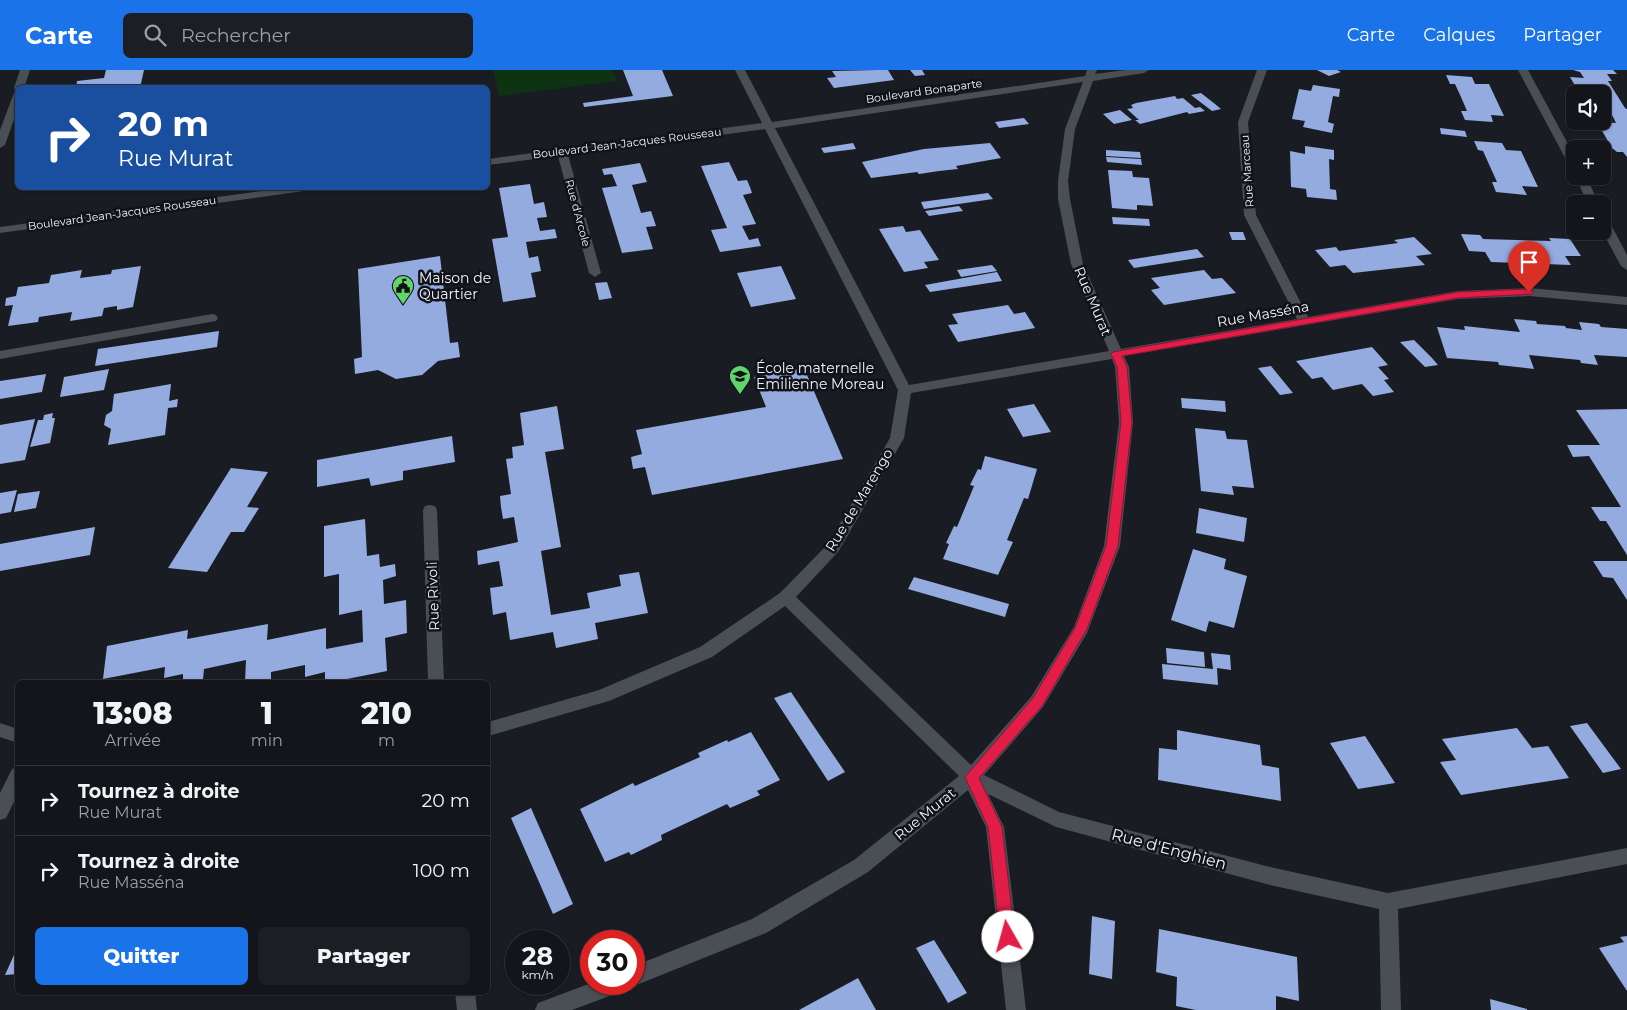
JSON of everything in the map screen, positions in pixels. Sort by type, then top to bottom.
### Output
[{"type":"street","points":[[20,85],[25,70]]},
{"type":"street","points":[[740,70],[905,390]]},
{"type":"street","name":"Boulevard Bonaparte","points":[[767,124],[810,120],[1091,74],[1144,70]]},
{"type":"street","name":"Rue Marceau","points":[[1262,70],[1243,122],[1250,215],[1298,312],[1305,321]]},
{"type":"street","points":[[1523,70],[1566,150]]},
{"type":"street","name":"Rue Murat","points":[[645,972],[758,926],[861,866],[971,777],[1037,702],[1080,629],[1112,546],[1126,422],[1122,367],[1077,264],[1064,199],[1063,181],[1070,129],[1091,74]]},
{"type":"street","points":[[0,145],[15,101]]},
{"type":"street","name":"Boulevard Jean-Jacques Rousseau","points":[[490,162],[767,124]]},
{"type":"street","name":"Rue d'Arcole","points":[[562,153],[595,273]]},
{"type":"street","name":"Boulevard Jean-Jacques Rousseau","points":[[0,230],[290,190]]},
{"type":"street","points":[[1611,236],[1627,266]]},
{"type":"street","name":"Rue Masséna","points":[[905,390],[1458,295],[1529,292],[1627,301]]},
{"type":"street","points":[[0,355],[212,318]]},
{"type":"street","name":"Rue de Marengo","points":[[490,729],[603,696],[706,652],[786,598],[833,548],[898,438],[905,390]]},
{"type":"street","name":"Rue Rivoli","points":[[430,510],[436,680]]},
{"type":"street","name":"Rue d'Enghien","points":[[786,598],[971,777],[1056,819],[1270,876],[1388,902],[1627,856]]},
{"type":"street","points":[[0,730],[15,735]]},
{"type":"street","points":[[971,777],[995,827],[1016,1010]]},
{"type":"street","points":[[0,812],[15,780]]},
{"type":"street","points":[[1388,902],[1392,1010]]},
{"type":"street","points":[[465,995],[467,1010]]},
{"type":"street","points":[[545,1010],[586,995]]},
{"type":"green space","points":[[493,70],[613,70],[617,81],[499,96]]},
{"type":"building","points":[[106,70],[144,70],[141,85],[76,85],[77,81],[104,78]]},
{"type":"building","points":[[623,70],[662,70],[673,96],[584,107],[583,103],[633,96]]},
{"type":"building","points":[[888,70],[894,80],[834,88],[827,78],[836,77],[832,71]]},
{"type":"building","points":[[910,70],[922,70],[925,75],[915,76]]},
{"type":"building","points":[[1317,70],[1337,70],[1341,72],[1329,76]]},
{"type":"building","points":[[1573,70],[1613,70],[1617,74],[1607,74],[1612,81],[1608,81],[1611,85],[1575,85],[1570,77],[1584,78],[1580,72]]},
{"type":"building","points":[[1446,75],[1472,77],[1475,84],[1489,84],[1504,116],[1491,115],[1493,122],[1465,120],[1461,111],[1467,111],[1455,84],[1450,84]]},
{"type":"building","points":[[1313,85],[1340,89],[1339,97],[1333,96],[1328,122],[1334,124],[1332,133],[1303,127],[1305,121],[1292,119],[1299,89],[1311,91]]},
{"type":"building","points":[[1611,86],[1627,109],[1627,157],[1623,152],[1617,152],[1612,148],[1611,140],[1607,140],[1602,130],[1611,130],[1611,123],[1616,123],[1612,115]]},
{"type":"building","points":[[1201,93],[1221,109],[1212,111],[1191,95]]},
{"type":"building","points":[[1175,96],[1177,99],[1183,98],[1195,108],[1200,107],[1205,111],[1189,114],[1187,112],[1140,124],[1135,120],[1139,120],[1127,109],[1133,108],[1131,105],[1136,103]]},
{"type":"building","points":[[1120,110],[1132,120],[1114,124],[1103,114]]},
{"type":"building","points":[[1024,118],[1029,124],[999,128],[995,122]]},
{"type":"building","points":[[1440,128],[1465,131],[1467,137],[1441,134]]},
{"type":"building","points":[[1474,141],[1502,143],[1506,150],[1521,151],[1538,187],[1522,186],[1527,195],[1496,192],[1492,182],[1497,182],[1483,151],[1478,150]]},
{"type":"building","points":[[853,143],[856,149],[824,153],[821,148]]},
{"type":"building","points":[[990,143],[1001,158],[956,166],[958,169],[871,178],[862,162],[924,149]]},
{"type":"building","points":[[1305,146],[1334,150],[1334,160],[1329,159],[1330,189],[1336,190],[1337,200],[1307,197],[1306,189],[1291,187],[1290,151],[1305,154]]},
{"type":"building","points":[[1106,150],[1140,152],[1141,158],[1106,156]]},
{"type":"building","points":[[1106,157],[1141,159],[1142,165],[1107,162]]},
{"type":"building","points":[[729,162],[738,181],[747,180],[750,187],[752,193],[743,195],[756,224],[742,226],[749,240],[758,238],[761,246],[720,252],[711,230],[727,228],[701,166]]},
{"type":"building","points":[[640,163],[647,182],[632,185],[641,213],[651,211],[656,226],[646,227],[653,249],[622,253],[602,188],[617,186],[612,174],[604,175],[602,169]]},
{"type":"building","points":[[1108,170],[1132,171],[1133,177],[1149,178],[1153,206],[1137,205],[1137,210],[1112,208]]},
{"type":"building","points":[[530,184],[534,204],[544,202],[547,217],[537,218],[540,231],[555,229],[557,238],[526,242],[529,258],[538,256],[541,271],[531,273],[536,297],[503,302],[492,239],[508,237],[499,188]]},
{"type":"building","points":[[988,193],[993,199],[924,209],[921,202]]},
{"type":"building","points":[[959,206],[963,211],[929,216],[925,211]]},
{"type":"building","points":[[1112,217],[1149,219],[1150,226],[1113,224]]},
{"type":"building","points":[[903,226],[906,232],[920,230],[939,260],[924,262],[928,268],[904,272],[879,229]]},
{"type":"building","points":[[1229,232],[1243,232],[1246,240],[1232,240]]},
{"type":"building","points":[[1461,234],[1480,235],[1483,239],[1551,241],[1549,238],[1566,239],[1571,240],[1581,256],[1565,256],[1571,265],[1491,262],[1485,252],[1469,251]]},
{"type":"building","points":[[1414,237],[1432,254],[1416,256],[1425,265],[1353,273],[1345,265],[1330,267],[1315,250],[1336,247],[1339,251],[1398,243],[1394,240]]},
{"type":"building","points":[[1197,249],[1204,257],[1134,268],[1128,260]]},
{"type":"building","name":"Maison de Quartier","points":[[440,256],[450,343],[458,342],[460,357],[438,361],[422,375],[396,379],[378,370],[355,374],[354,359],[362,357],[358,269]]},
{"type":"building","points":[[992,265],[997,271],[961,277],[957,270]]},
{"type":"building","points":[[141,266],[133,307],[117,310],[117,306],[104,308],[102,316],[70,321],[72,312],[39,317],[38,322],[8,326],[13,305],[5,306],[6,298],[16,296],[18,287],[49,283],[51,275],[82,270],[80,278],[111,274],[112,270]]},
{"type":"building","points":[[781,266],[796,299],[751,307],[737,273]]},
{"type":"building","points":[[1204,270],[1212,279],[1222,278],[1236,293],[1164,305],[1151,290],[1160,288],[1151,278]]},
{"type":"building","points":[[997,272],[1002,281],[930,292],[925,285]]},
{"type":"building","points":[[607,282],[612,298],[599,300],[595,283]]},
{"type":"building","points":[[1008,305],[1014,314],[1025,312],[1035,328],[958,342],[948,325],[958,324],[952,314]]},
{"type":"building","points":[[1514,319],[1536,321],[1537,324],[1565,326],[1566,328],[1582,330],[1579,322],[1599,324],[1601,327],[1627,329],[1627,357],[1594,355],[1598,365],[1581,363],[1580,360],[1529,355],[1534,369],[1499,365],[1498,362],[1447,358],[1437,327],[1465,330],[1464,326],[1520,332]]},
{"type":"building","points":[[219,331],[217,347],[95,366],[98,349]]},
{"type":"building","points":[[1414,340],[1438,365],[1425,367],[1400,342]]},
{"type":"building","points":[[1372,347],[1388,365],[1378,367],[1389,379],[1384,380],[1394,392],[1373,396],[1362,384],[1333,390],[1322,377],[1312,379],[1296,361]]},
{"type":"building","points":[[1271,366],[1293,393],[1280,395],[1258,368]]},
{"type":"building","points":[[804,368],[843,459],[652,495],[645,467],[633,469],[631,457],[642,454],[636,430],[766,407],[754,377]]},
{"type":"building","points":[[109,369],[104,390],[60,397],[64,377]]},
{"type":"building","points":[[46,374],[42,392],[0,399],[0,381]]},
{"type":"building","points":[[171,384],[169,401],[178,399],[177,407],[168,408],[165,435],[108,445],[111,429],[104,425],[106,415],[112,411],[114,394]]},
{"type":"building","points":[[1181,398],[1225,401],[1226,412],[1182,408]]},
{"type":"building","points":[[1034,404],[1051,432],[1023,437],[1007,409]]},
{"type":"building","points":[[557,406],[564,449],[545,452],[561,547],[541,551],[551,615],[590,608],[587,593],[621,586],[619,575],[639,572],[648,613],[595,623],[598,639],[556,648],[553,632],[510,640],[506,612],[493,615],[490,588],[503,586],[499,561],[478,565],[477,551],[518,542],[514,517],[503,519],[501,507],[500,496],[511,494],[506,459],[513,458],[512,447],[524,445],[520,413]]},
{"type":"building","points":[[1627,409],[1627,555],[1606,521],[1600,521],[1591,507],[1621,507],[1589,456],[1573,457],[1567,445],[1600,445],[1576,410]]},
{"type":"building","points":[[53,413],[52,418],[55,418],[50,443],[30,447],[38,420],[43,420],[44,415]]},
{"type":"building","points":[[35,419],[25,460],[0,464],[0,425]]},
{"type":"building","points":[[1195,428],[1225,431],[1227,439],[1247,440],[1254,488],[1232,486],[1234,495],[1201,491]]},
{"type":"building","points":[[452,436],[455,462],[403,471],[403,480],[371,486],[369,478],[317,487],[317,460]]},
{"type":"building","points":[[985,456],[1037,469],[1028,499],[1024,498],[1007,540],[1013,542],[998,575],[943,559],[949,544],[946,543],[954,526],[957,527],[974,486],[970,485],[978,469],[981,470]]},
{"type":"building","points":[[231,468],[268,472],[247,507],[259,508],[244,532],[231,532],[207,572],[168,568]]},
{"type":"building","points":[[17,490],[11,512],[0,514],[0,493]]},
{"type":"building","points":[[40,491],[36,508],[14,512],[18,494]]},
{"type":"building","points":[[1199,508],[1247,518],[1244,542],[1196,533]]},
{"type":"building","points":[[365,519],[367,556],[379,554],[380,567],[395,564],[396,576],[383,580],[384,604],[406,600],[407,633],[385,638],[387,671],[347,680],[325,680],[325,672],[305,677],[305,665],[271,672],[271,680],[245,680],[246,660],[204,669],[203,679],[198,680],[183,680],[183,674],[164,678],[165,667],[103,679],[107,646],[188,630],[187,639],[268,624],[267,640],[326,628],[326,649],[363,642],[362,610],[339,615],[339,574],[324,577],[324,526]]},
{"type":"building","points":[[95,527],[90,555],[0,571],[0,544]]},
{"type":"building","points":[[1193,549],[1226,559],[1224,569],[1247,576],[1234,628],[1209,621],[1206,632],[1171,620]]},
{"type":"building","points":[[1593,561],[1627,561],[1627,600],[1613,578],[1603,577]]},
{"type":"building","points":[[914,577],[1009,604],[1005,617],[908,589]]},
{"type":"building","points":[[1166,648],[1204,652],[1205,667],[1167,663]]},
{"type":"building","points":[[1211,653],[1230,655],[1231,670],[1217,668],[1218,685],[1163,679],[1162,664],[1213,669]]},
{"type":"building","points":[[791,692],[845,772],[828,781],[774,698]]},
{"type":"building","points":[[1587,723],[1621,769],[1603,773],[1570,726]]},
{"type":"building","points":[[1517,728],[1532,748],[1548,746],[1569,778],[1461,795],[1440,762],[1456,760],[1442,739]]},
{"type":"building","points":[[1177,730],[1260,745],[1262,765],[1279,768],[1281,801],[1158,780],[1159,748],[1177,750]]},
{"type":"building","points":[[751,732],[780,780],[757,791],[760,795],[730,808],[727,804],[661,835],[662,840],[631,855],[629,852],[605,862],[580,809],[633,783],[635,786],[700,757],[698,753]]},
{"type":"building","points":[[1365,736],[1395,783],[1358,789],[1330,743]]},
{"type":"building","points":[[531,808],[573,904],[553,914],[511,818]]},
{"type":"building","points":[[1092,916],[1115,921],[1112,979],[1089,974]]},
{"type":"building","points":[[1159,929],[1297,957],[1299,1001],[1276,996],[1276,1010],[1196,1010],[1176,1006],[1177,977],[1156,972]]},
{"type":"building","points":[[1627,936],[1627,991],[1599,948],[1624,942],[1620,937]]},
{"type":"building","points":[[934,940],[967,993],[948,1003],[916,948]]},
{"type":"building","points":[[15,953],[15,974],[5,975]]},
{"type":"building","points":[[858,978],[876,1010],[799,1010]]},
{"type":"building","points":[[1490,999],[1527,1009],[1527,1010],[1491,1010]]},
{"type":"place","name":"Maison de Quartier","points":[[403,305]]},
{"type":"place","name":"École maternelle Emilienne Moreau","points":[[740,395]]},
{"type":"route","points":[[1008,937],[995,827],[971,777],[1037,702],[1080,629],[1112,546],[1126,422],[1122,367],[1116,354],[1458,295],[1529,292]]}]
